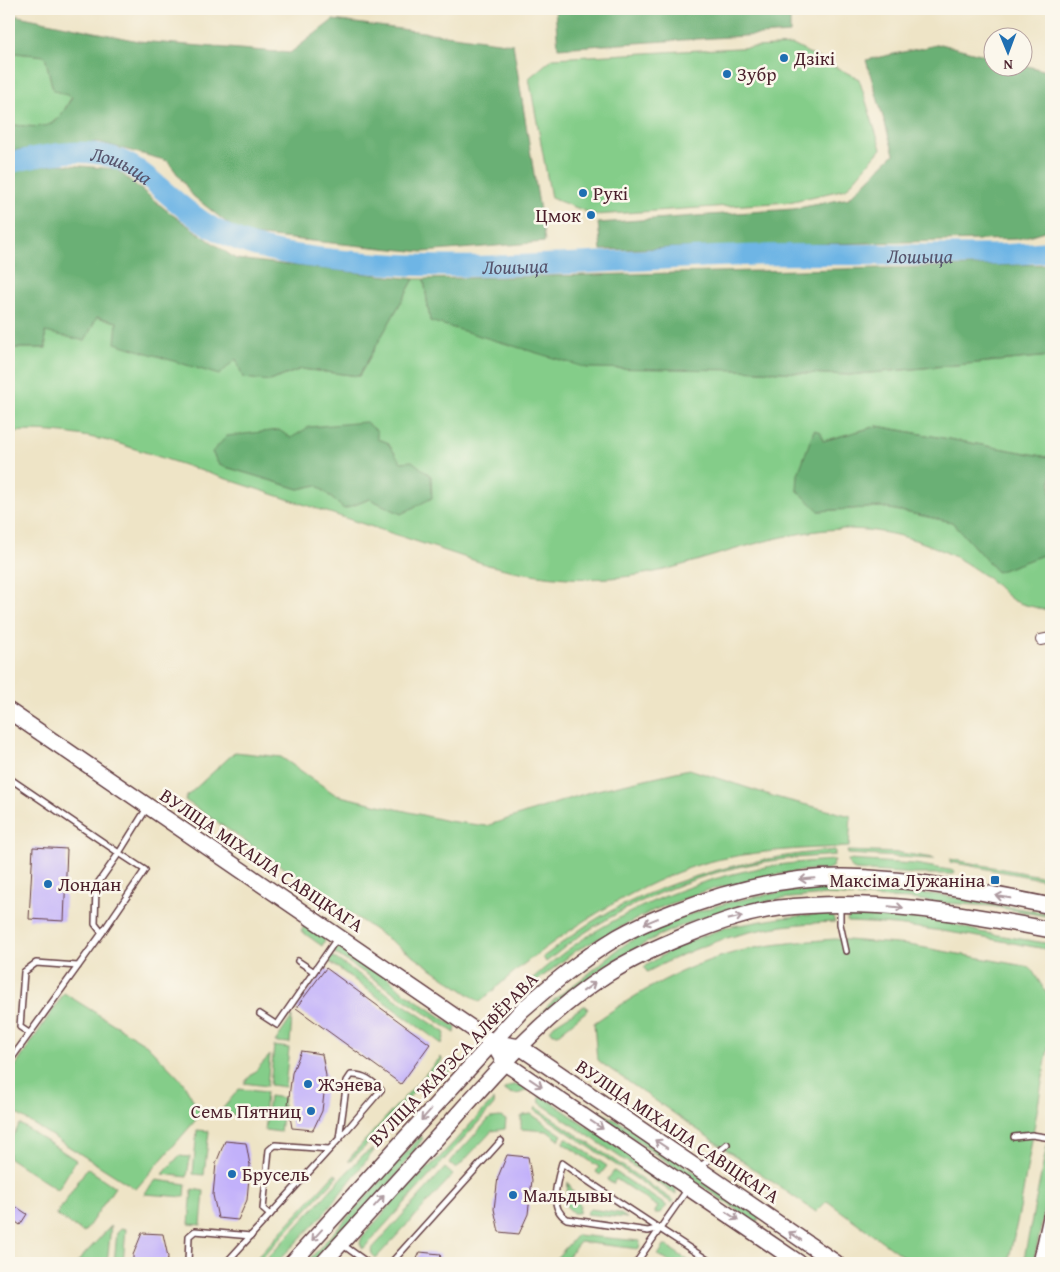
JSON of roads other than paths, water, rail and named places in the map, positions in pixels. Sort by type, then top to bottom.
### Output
[{"type":"main road","name":"ВУЛІЦА МІХАІЛА САВІЦКАГА","points":[[9,711],[492,1042],[520,1047],[836,1263]]},
{"type":"main road","name":"ВУЛІЦА ЖАРЭСА АЛФЁРАВА","points":[[292,1263],[522,1010],[588,956],[620,936],[648,922],[710,898],[770,884],[842,877],[948,887],[1051,906]]},
{"type":"main road","name":"ВУЛІЦА ЖАРЭСА АЛФЁРАВА","points":[[323,1263],[482,1087],[565,1004],[604,976],[662,945],[721,921],[778,908],[840,904],[944,913],[1051,930]]},
{"type":"main road","name":"ВУЛІЦА МІХАІЛА САВІЦКАГА","points":[[492,1042],[505,1064],[799,1263]]},
{"type":"main road","points":[[1041,1263],[1051,1217]]},
{"type":"lane","points":[[9,778],[145,870],[102,933],[9,1060]]},
{"type":"lane","points":[[102,933],[95,924],[96,886],[148,807]]},
{"type":"lane","points":[[840,904],[840,924],[846,950]]},
{"type":"lane","points":[[260,1014],[277,1025],[338,937]]},
{"type":"lane","points":[[298,961],[313,972]]},
{"type":"lane","points":[[29,1033],[20,1027],[24,972],[36,963],[78,966]]},
{"type":"lane","points":[[226,1263],[252,1236],[270,1215],[339,1138],[381,1090],[360,1074],[351,1075],[347,1081],[339,1138]]},
{"type":"lane","points":[[1014,1137],[1032,1135],[1051,1138]]},
{"type":"lane","points":[[391,1263],[501,1141]]},
{"type":"lane","points":[[698,1170],[727,1144]]},
{"type":"lane","points":[[270,1215],[263,1209],[269,1150],[276,1145],[329,1149]]},
{"type":"lane","points":[[660,1228],[648,1231],[563,1216],[556,1210],[558,1179],[562,1163],[597,1187],[660,1228],[712,1263]]},
{"type":"lane","points":[[636,1263],[688,1187]]},
{"type":"lane","points":[[188,1263],[189,1236],[195,1231],[252,1236]]},
{"type":"lane","points":[[341,1243],[368,1263]]},
{"type":"lane","points":[[642,1263],[643,1254]]},
{"type":"waterway","name":"Лошыца","points":[[9,163],[64,153],[79,152],[106,155],[139,170],[189,212],[214,229],[240,241],[254,246],[297,255],[355,262],[471,266],[760,255],[992,255],[1051,251]]},
{"type":"place","name":"Дзікі","points":[[784,58]]},
{"type":"place","name":"Зубр","points":[[727,74]]},
{"type":"place","name":"Рукі","points":[[583,193]]},
{"type":"place","name":"Цмок","points":[[591,215]]},
{"type":"place","name":"Максіма Лужаніна","points":[[995,880]]},
{"type":"place","name":"Лондан","points":[[48,884]]},
{"type":"place","name":"Жэнева","points":[[308,1084]]},
{"type":"place","name":"Семь Пятниц","points":[[311,1111]]},
{"type":"place","name":"Брусель","points":[[232,1174]]},
{"type":"place","name":"Мальдывы","points":[[513,1195]]}]
